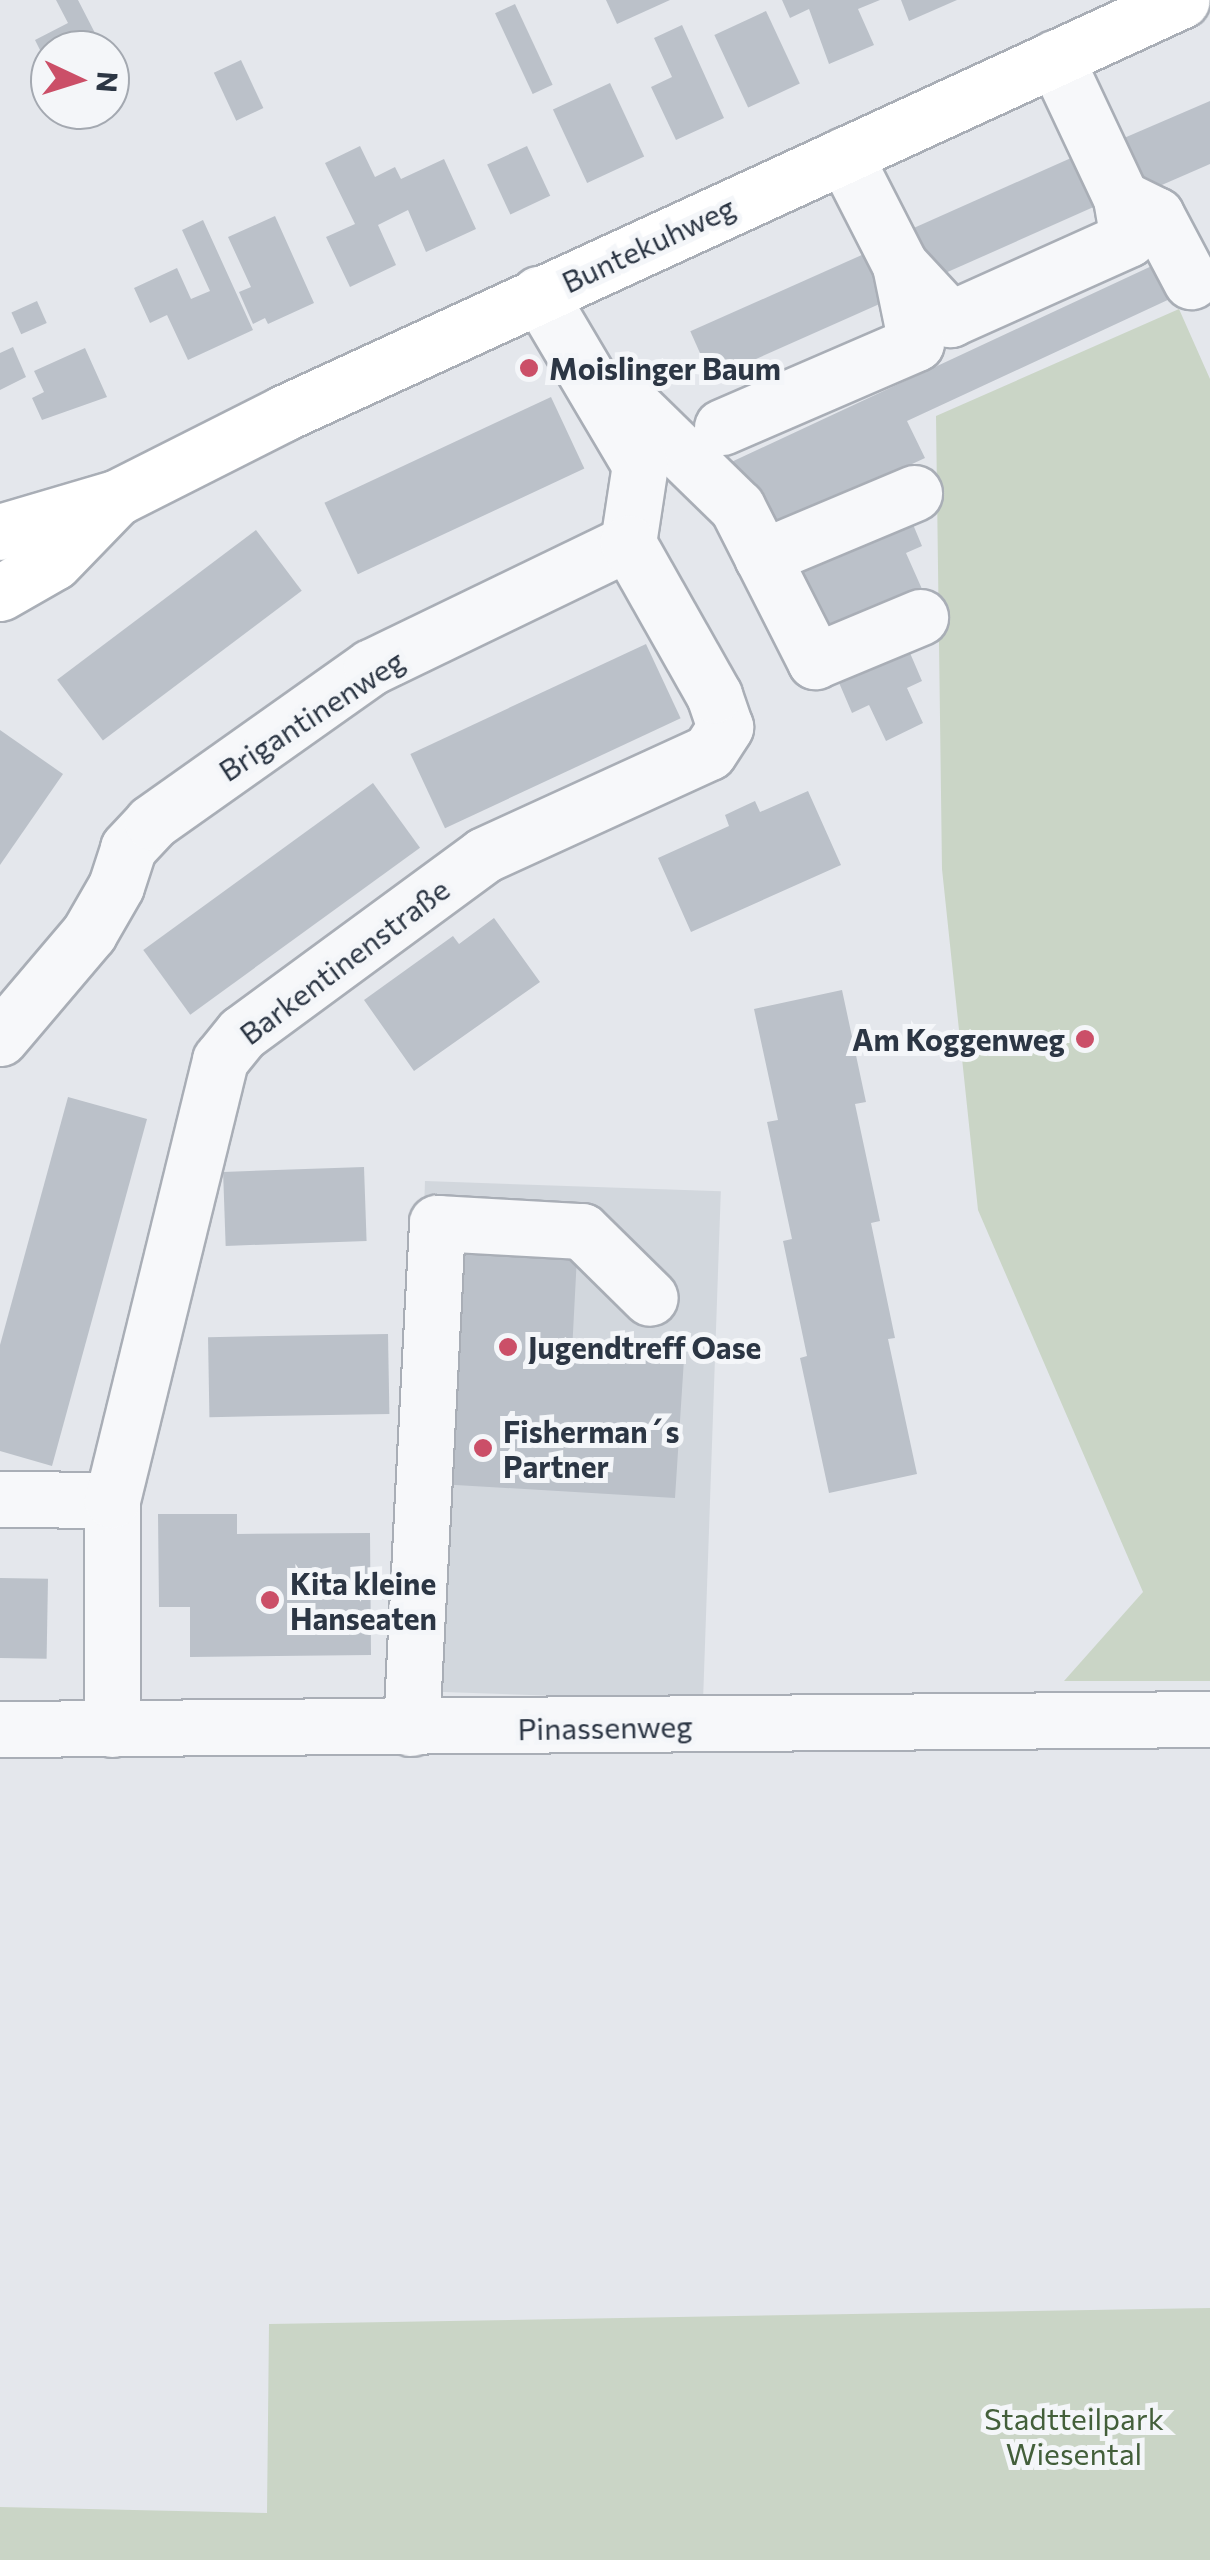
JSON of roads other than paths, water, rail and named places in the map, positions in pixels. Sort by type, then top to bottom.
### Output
[{"type":"main road","name":"Buntekuhweg","points":[[0,532],[118,497],[556,286],[1182,0]]},
{"type":"main road","name":"Buntekuhweg","points":[[0,593],[54,562],[118,497]]},
{"type":"main road","points":[[0,617],[54,562]]},
{"type":"street","points":[[900,265],[950,319],[1128,239],[1122,198],[1056,58]]},
{"type":"street","points":[[722,427],[916,343],[900,265],[844,155]]},
{"type":"street","points":[[1122,198],[1156,214],[1192,281]]},
{"type":"street","points":[[556,286],[569,342],[640,465],[628,543]]},
{"type":"street","points":[[569,342],[737,507],[816,661],[920,617]]},
{"type":"street","points":[[762,557],[914,493]]},
{"type":"street","name":"Brigantinenweg","points":[[0,1038],[89,933],[116,886],[128,848],[152,822],[371,668],[628,543]]},
{"type":"street","name":"Barkentinenstraße","points":[[112,1729],[112,1500],[220,1060],[242,1033],[484,855],[709,752],[725,727],[714,695],[628,543]]},
{"type":"street","points":[[411,1728],[437,1223],[582,1231],[650,1298]]},
{"type":"street","points":[[0,1499],[112,1500]]},
{"type":"street","name":"Pinassenweg","points":[[0,1729],[1210,1719]]},
{"type":"place","name":"Moislinger Baum","points":[[529,368]]},
{"type":"place","name":"Am Koggenweg","points":[[1085,1039]]},
{"type":"place","name":"Jugendtreff Oase","points":[[508,1347]]},
{"type":"place","name":"Fisherman´s Partner","points":[[483,1448]]},
{"type":"place","name":"Kita kleine Hanseaten","points":[[270,1600]]},
{"type":"park label","name":"Stadtteilpark Wiesental","points":[[1074,2435]]}]
